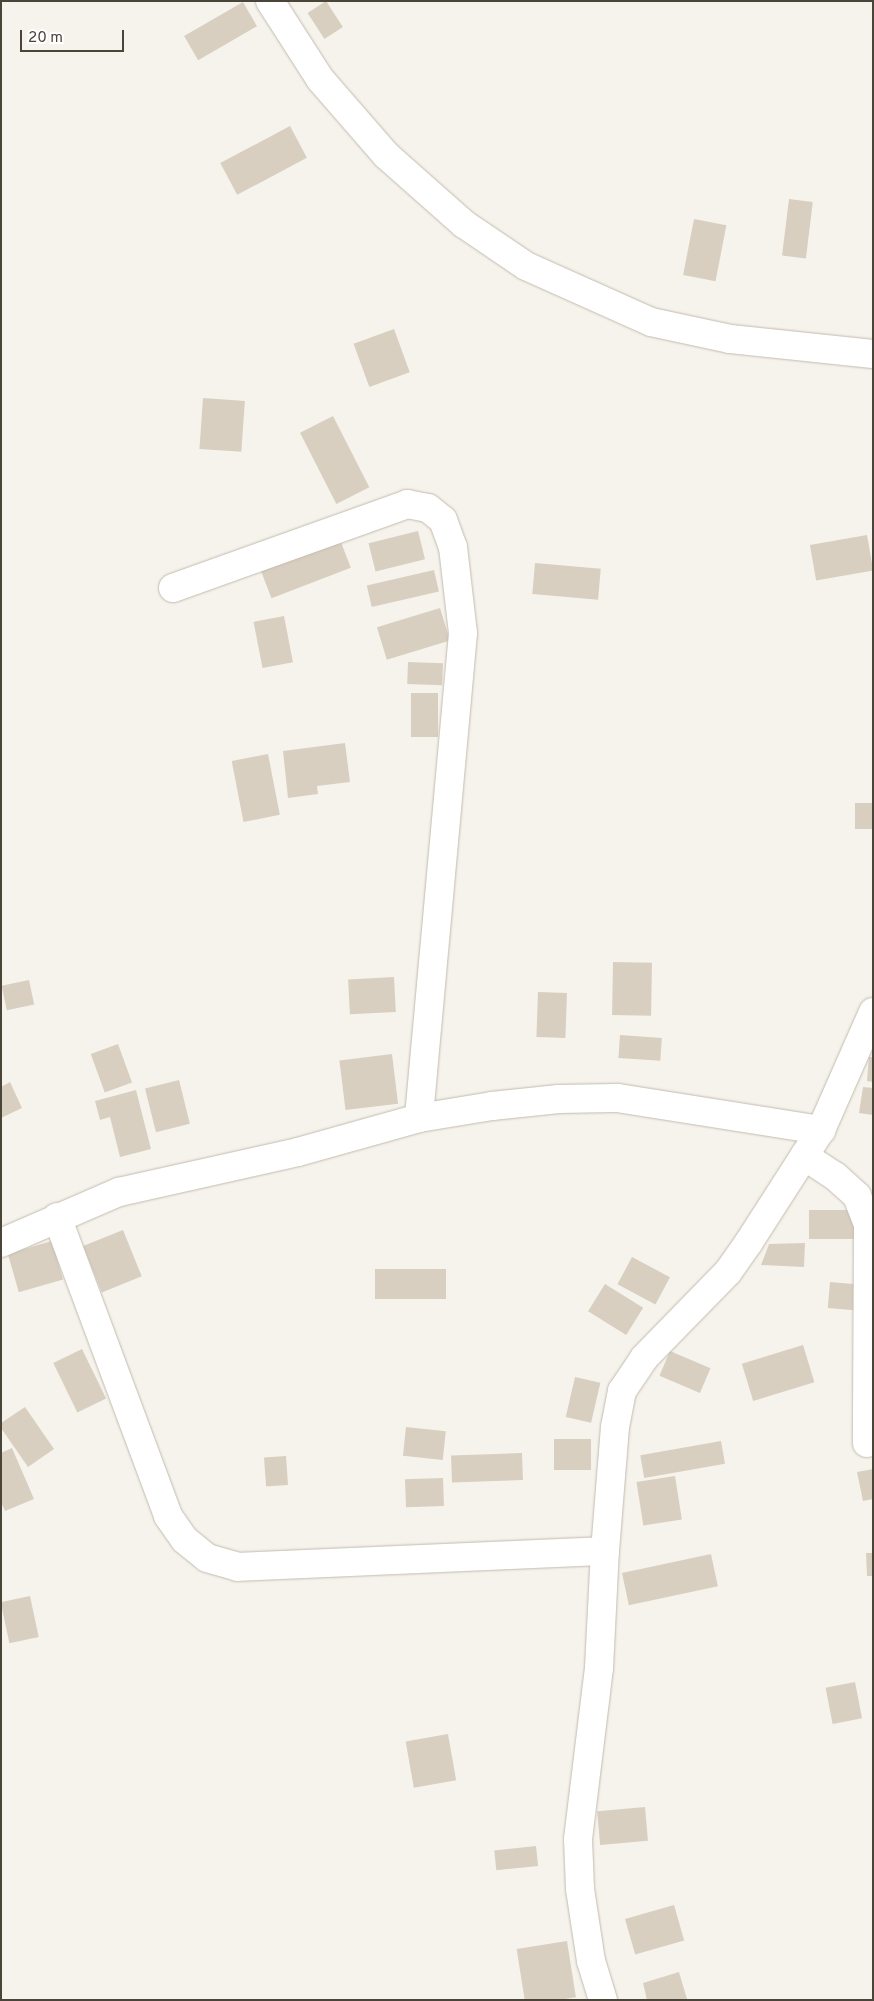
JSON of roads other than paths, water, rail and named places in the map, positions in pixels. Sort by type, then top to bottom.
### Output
[{"type":"street","points":[[270,1],[320,79],[386,155],[464,224],[526,266],[651,322],[730,339],[873,354]]},
{"type":"street","points":[[173,588],[407,504],[428,508],[443,520],[452,547],[463,634],[419,1118]]},
{"type":"street","points":[[603,2000],[591,1961],[580,1889],[578,1839],[599,1668],[604,1551],[615,1427],[622,1391],[644,1358],[728,1272],[821,1130],[873,1012]]},
{"type":"street","points":[[1,1243],[118,1192],[298,1152],[419,1118],[559,1099],[618,1098],[821,1130]]},
{"type":"street","points":[[804,1156],[835,1176],[857,1196],[868,1224],[867,1443]]},
{"type":"street","points":[[57,1218],[168,1516],[185,1540],[207,1558],[238,1567],[604,1551]]}]
